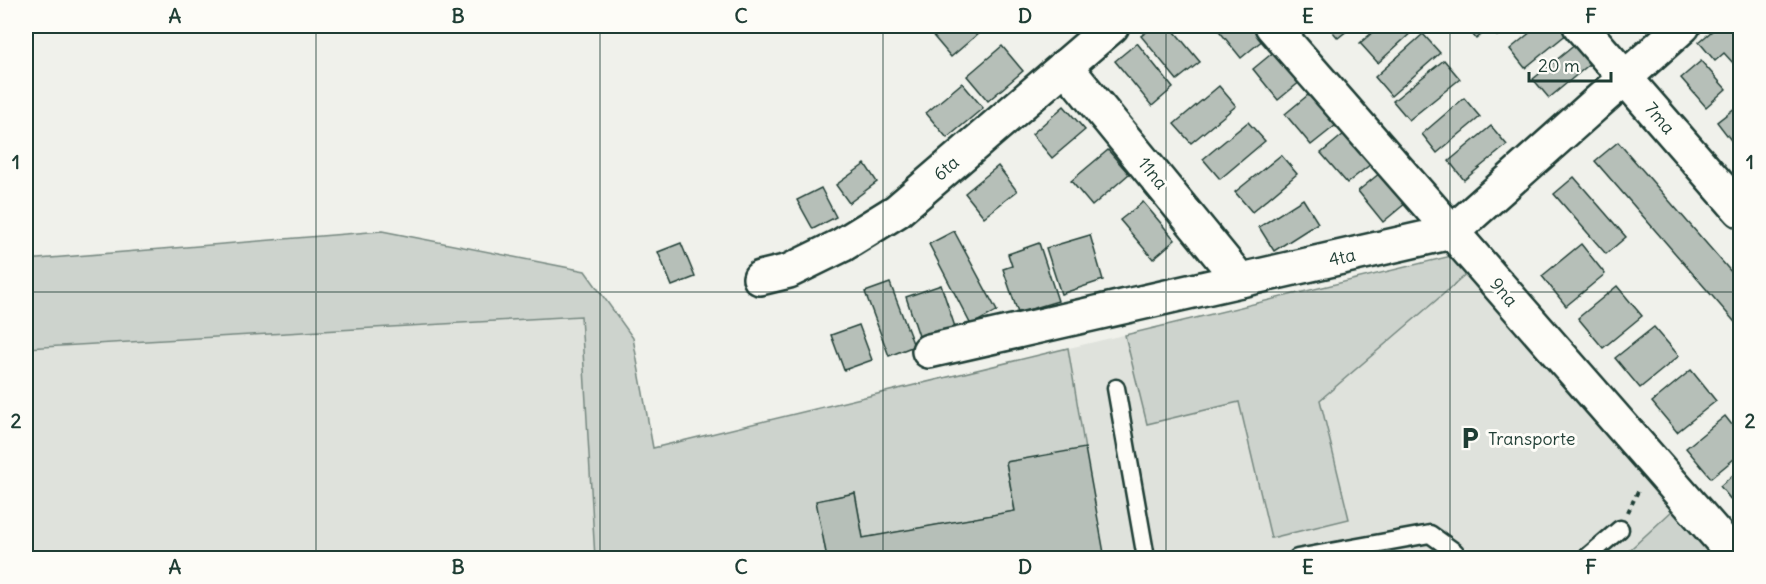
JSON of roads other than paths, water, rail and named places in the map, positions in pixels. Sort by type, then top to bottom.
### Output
[{"type":"street","name":"6ta","points":[[760,278],[789,271],[842,245],[897,211],[1112,26]]},
{"type":"street","name":"9na","points":[[1272,26],[1737,558]]},
{"type":"street","name":"7ma","points":[[1580,26],[1740,210]]},
{"type":"street","name":"4ta","points":[[929,351],[1452,232],[1683,26]]},
{"type":"street","name":"11na","points":[[1065,66],[1240,280]]},
{"type":"lane","points":[[1116,388],[1146,558]]},
{"type":"lane","points":[[1586,558],[1620,529]]},
{"type":"lane","points":[[1297,558],[1430,534],[1455,552],[1456,558]]},
{"type":"place","name":"Transporte","points":[[1470,438]]}]
